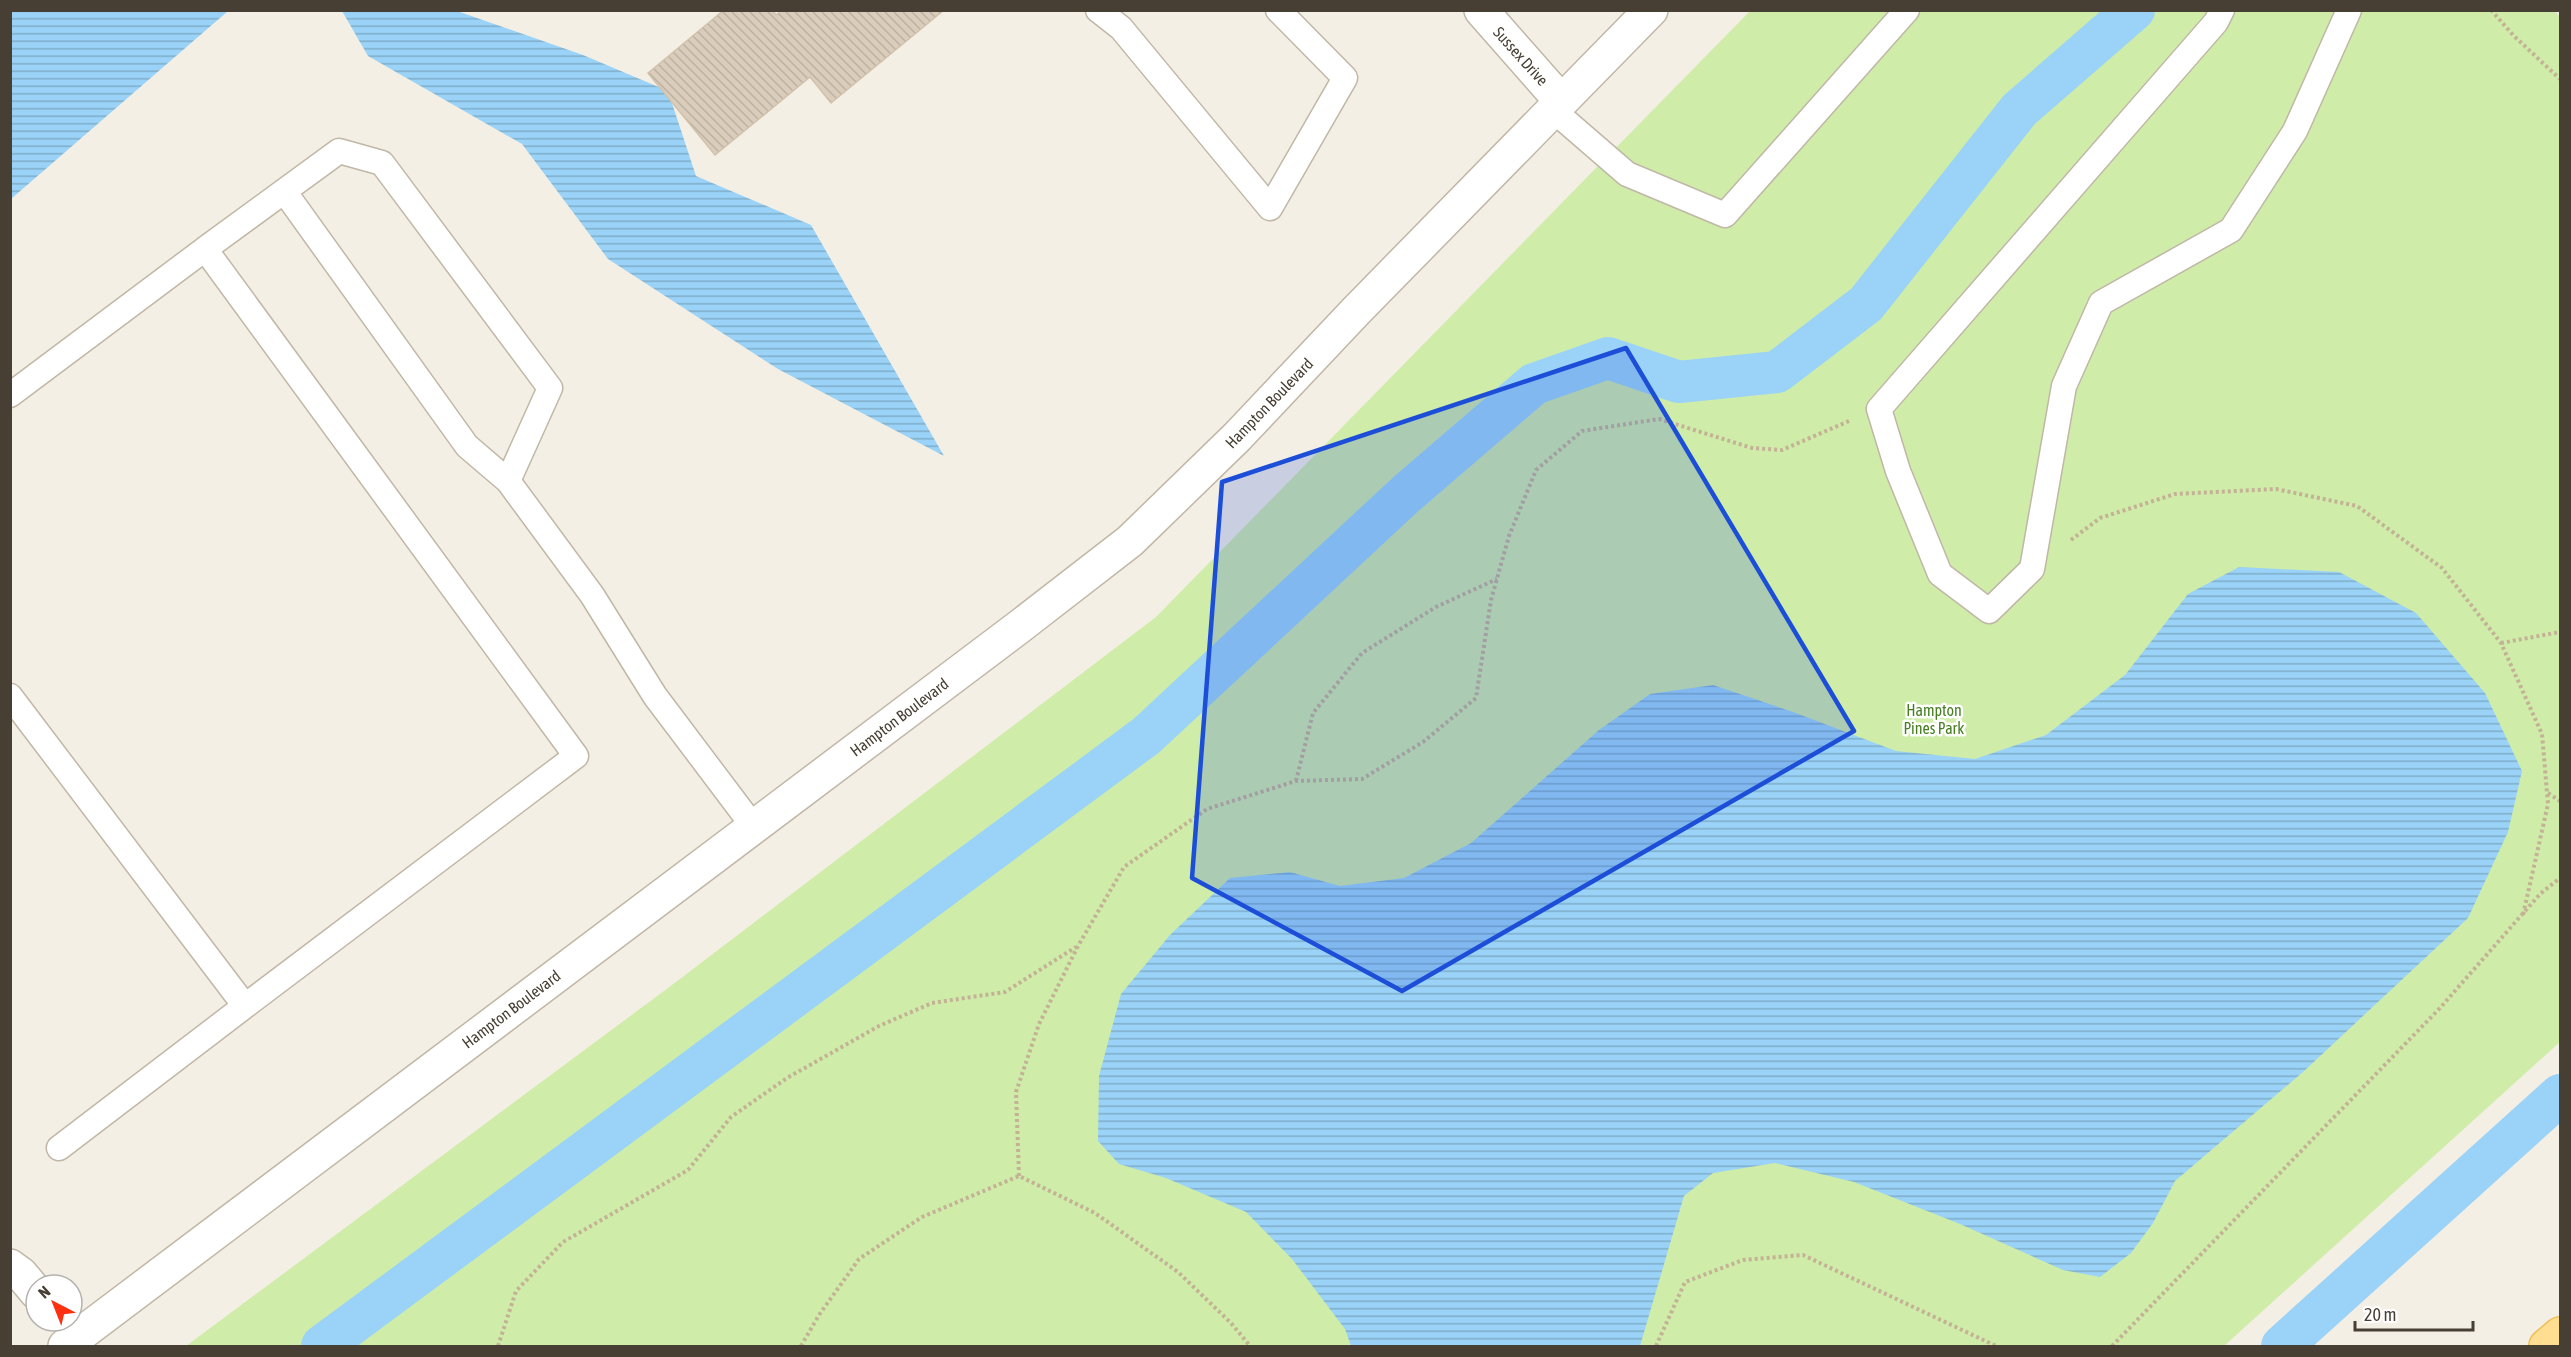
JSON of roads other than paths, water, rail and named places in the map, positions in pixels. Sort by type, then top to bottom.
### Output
[{"type":"main road","points":[[2546,1347],[2560,1334]]},
{"type":"street","name":"Sussex Drive","points":[[1481,10],[1557,105]]},
{"type":"street","name":"Hampton Boulevard","points":[[66,1336],[1019,627],[1130,540],[1237,437],[1651,10]]},
{"type":"street","points":[[10,1266],[24,1278]]},
{"type":"lane","points":[[1098,10],[1121,28],[1270,208],[1345,78],[1278,10]]},
{"type":"lane","points":[[1557,105],[1627,174],[1725,215],[1907,10]]},
{"type":"lane","points":[[2222,10],[2216,22],[1879,409],[1898,471],[1940,574],[1989,610],[2032,569],[2064,386],[2101,303],[2231,230],[2295,131],[2349,10]]},
{"type":"lane","points":[[10,394],[339,151],[382,163],[550,388],[508,481]]},
{"type":"lane","points":[[284,191],[467,446],[508,481],[592,595],[655,696],[753,826]]},
{"type":"lane","points":[[59,1148],[576,756],[205,249]]},
{"type":"lane","points":[[10,696],[245,1006]]},
{"type":"water","points":[[11,10],[228,10],[228,11],[11,199]]},
{"type":"water","points":[[342,11],[457,11],[583,55],[668,91],[696,176],[811,225],[944,456],[778,369],[608,259],[522,144],[368,56]]},
{"type":"water","points":[[2239,567],[2339,572],[2416,613],[2485,693],[2522,771],[2508,832],[2468,918],[2303,1072],[2175,1181],[2153,1223],[2131,1253],[2100,1277],[2063,1270],[1960,1224],[1854,1182],[1775,1163],[1713,1173],[1684,1196],[1640,1346],[1351,1346],[1345,1329],[1292,1259],[1246,1212],[1166,1178],[1119,1164],[1098,1141],[1099,1076],[1121,994],[1170,935],[1230,878],[1290,872],[1340,886],[1404,878],[1471,843],[1599,730],[1650,694],[1713,685],[1896,751],[1975,759],[2046,735],[2125,675],[2188,594]]},
{"type":"waterway","points":[[322,1346],[1146,736],[1406,494],[1534,384],[1608,358],[1679,382],[1777,372],[1866,304],[2019,110],[2134,10]]},
{"type":"waterway","points":[[2282,1346],[2560,1095]]},
{"type":"park label","name":"Hampton Pines Park","points":[[1934,719]]}]
